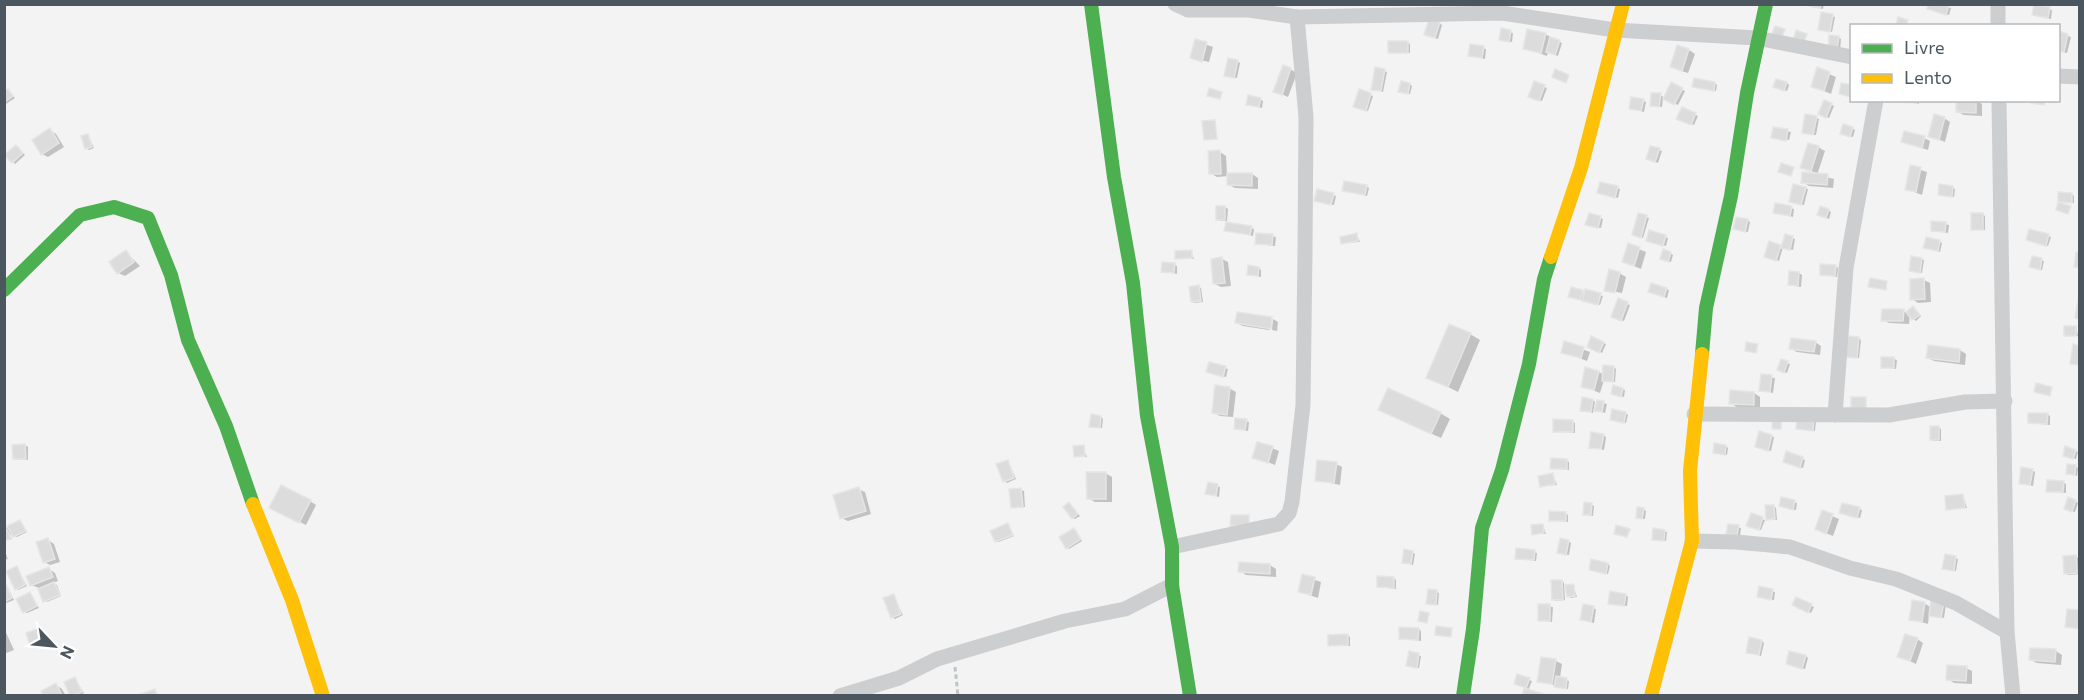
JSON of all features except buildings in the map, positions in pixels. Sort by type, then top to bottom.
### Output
[{"type":"street","points":[[1091,4],[1116,188],[1133,283],[1147,416],[1172,547],[1172,585],[1190,696]]},
{"type":"street","points":[[1175,4],[1188,10],[1248,7],[1297,17],[1360,10],[1502,9],[1615,30],[1757,38],[1850,57]]},
{"type":"street","points":[[1463,696],[1473,629],[1482,528],[1504,460],[1529,364],[1544,279],[1581,168],[1623,4]]},
{"type":"street","points":[[1651,696],[1671,613],[1687,568],[1692,541],[1690,471],[1706,308],[1731,196],[1757,38],[1766,4]]},
{"type":"street","points":[[1998,4],[1998,24]]},
{"type":"street","points":[[1172,547],[1279,524],[1289,513],[1293,501],[1303,405],[1305,239],[1306,117],[1297,17]]},
{"type":"street","points":[[2060,76],[2079,77]]},
{"type":"street","points":[[1835,415],[1846,268],[1876,102]]},
{"type":"street","points":[[1999,102],[2007,632],[2013,696]]},
{"type":"street","points":[[4,290],[81,215],[114,207],[148,218],[171,275],[188,340],[226,426],[248,492],[292,600],[323,696]]},
{"type":"street","points":[[1694,414],[1889,415],[1965,402],[2005,401]]},
{"type":"street","points":[[1692,541],[1790,547],[1851,568],[1896,579],[1956,603],[2007,632]]},
{"type":"street","points":[[840,696],[899,678],[937,659],[954,656],[1065,621],[1125,609],[1172,585]]},
{"type":"path","points":[[954,656],[958,696]]},
{"type":"traffic: fast","points":[[1091,4],[1114,177],[1133,283],[1147,416],[1172,547],[1172,585],[1190,696]]},
{"type":"traffic: fast","points":[[1702,354],[1706,308],[1731,196],[1747,93],[1766,4]]},
{"type":"traffic: fast","points":[[4,290],[80,215],[114,207],[148,218],[171,275],[188,340],[226,426],[253,504]]},
{"type":"traffic: fast","points":[[1463,696],[1473,629],[1482,528],[1502,470],[1529,364],[1544,279],[1551,257]]},
{"type":"traffic: slow","points":[[1551,257],[1581,168],[1623,4]]},
{"type":"traffic: slow","points":[[1651,696],[1692,541],[1690,471],[1702,354]]},
{"type":"traffic: slow","points":[[253,504],[292,600],[323,696]]}]
